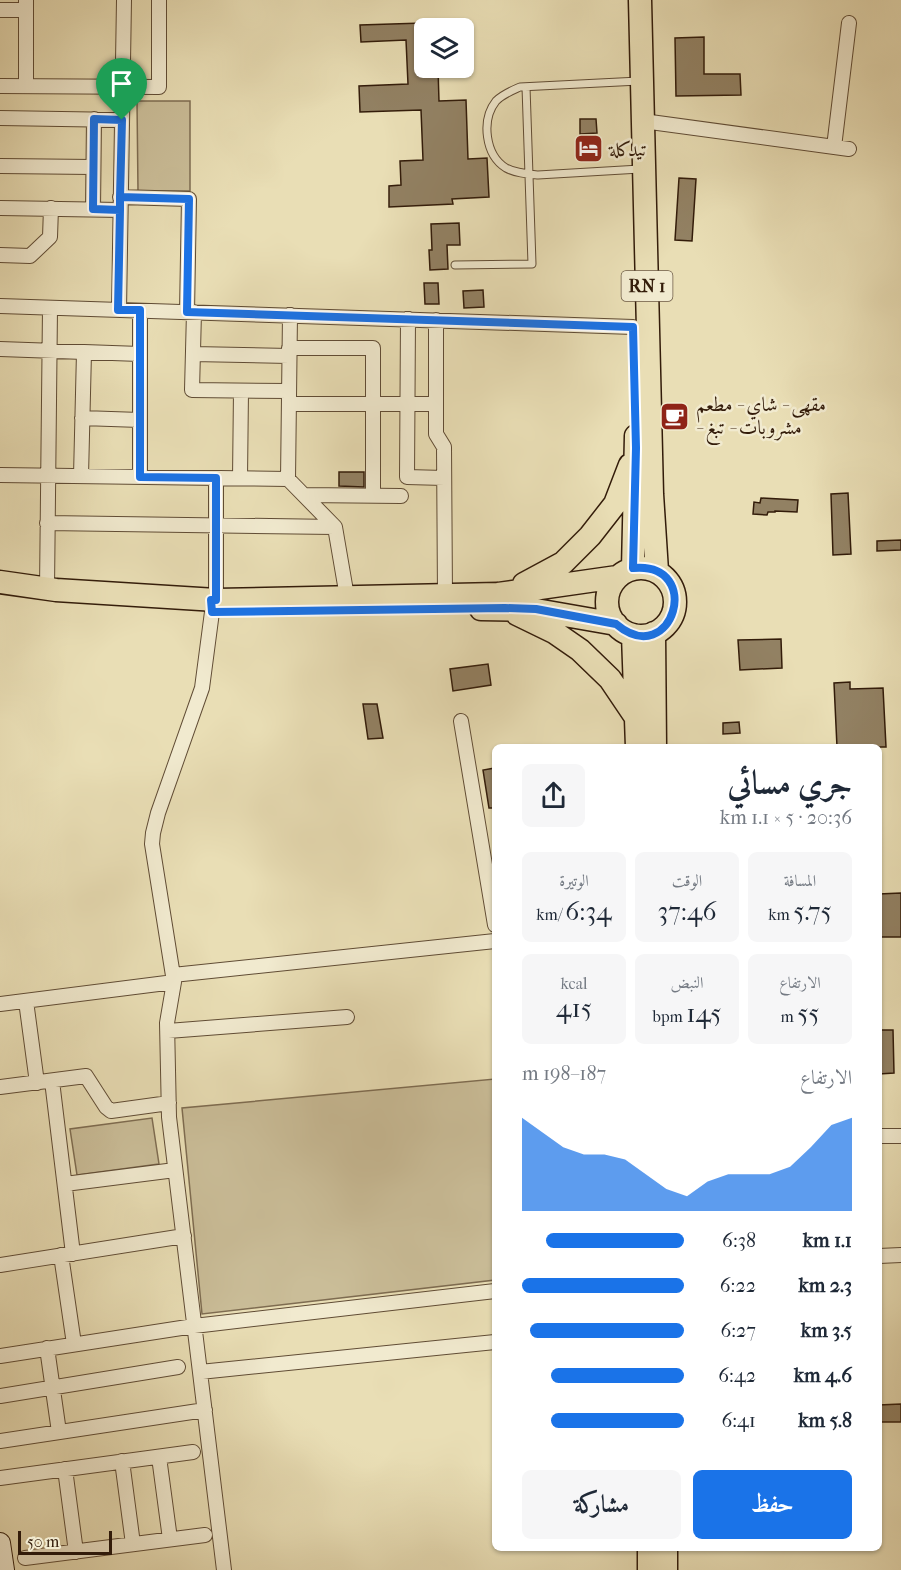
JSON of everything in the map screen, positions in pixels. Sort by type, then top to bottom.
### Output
[{"type":"main road","name":"RN 1","points":[[625,573],[636,448],[633,327],[637,170],[643,121],[635,81],[626,0]]},
{"type":"main road","name":"RN 1","points":[[640,0],[635,81],[637,170],[657,571]]},
{"type":"main road","points":[[501,601],[563,563],[590,536],[615,504],[636,448]]},
{"type":"main road","points":[[0,582],[47,589],[213,604],[347,597],[445,595],[501,601],[634,631],[663,628],[675,609],[672,587],[657,571],[649,568],[501,601],[213,604],[56,604],[0,596]]},
{"type":"main road","points":[[625,573],[611,585],[607,595],[607,606],[610,616],[634,631],[655,744]]},
{"type":"main road","points":[[501,601],[555,632],[580,650],[610,679],[637,719]]},
{"type":"main road","points":[[634,631],[637,744]]},
{"type":"main road","points":[[0,1543],[4,1570]]},
{"type":"main road","points":[[649,1551],[649,1570]]},
{"type":"main road","points":[[666,1551],[666,1570]]},
{"type":"street","points":[[118,310],[124,0]]},
{"type":"street","points":[[0,86],[159,87],[159,0]]},
{"type":"street","points":[[0,10],[26,5],[26,86]]},
{"type":"street","points":[[834,147],[849,23]]},
{"type":"street","points":[[0,118],[122,120]]},
{"type":"street","points":[[93,209],[94,119]]},
{"type":"street","points":[[643,121],[849,149]]},
{"type":"street","points":[[0,166],[93,167]]},
{"type":"street","points":[[0,208],[93,209],[120,203],[189,199],[192,390],[241,391],[289,398],[373,404],[436,404]]},
{"type":"street","points":[[0,255],[30,256],[50,237],[51,208]]},
{"type":"street","points":[[0,306],[633,327]]},
{"type":"street","points":[[47,589],[50,308]]},
{"type":"street","points":[[140,310],[140,477]]},
{"type":"street","points":[[288,479],[290,315]]},
{"type":"street","points":[[408,319],[407,477],[444,478]]},
{"type":"street","points":[[436,320],[436,434],[444,447],[445,595]]},
{"type":"street","points":[[193,354],[373,348],[373,495]]},
{"type":"street","points":[[0,349],[140,354]]},
{"type":"street","points":[[81,476],[84,352]]},
{"type":"street","points":[[240,478],[241,391]]},
{"type":"street","points":[[82,418],[140,420]]},
{"type":"street","points":[[0,475],[288,479],[335,527],[347,597]]},
{"type":"street","points":[[216,478],[213,604],[202,688],[158,813],[152,844],[173,979],[168,1023],[169,1117],[224,1570]]},
{"type":"street","points":[[304,495],[400,496]]},
{"type":"street","points":[[47,523],[335,527]]},
{"type":"street","points":[[461,721],[492,907]]},
{"type":"street","points":[[0,1004],[173,979],[492,941]]},
{"type":"street","points":[[26,1001],[36,1083]]},
{"type":"street","points":[[168,1031],[347,1017]]},
{"type":"street","points":[[0,1087],[86,1076],[106,1107],[111,1110],[169,1103]]},
{"type":"street","points":[[52,1081],[65,1184],[67,1254],[74,1344]]},
{"type":"street","points":[[882,1136],[901,1136]]},
{"type":"street","points":[[65,1184],[175,1170]]},
{"type":"street","points":[[0,1265],[184,1236]]},
{"type":"street","points":[[882,1256],[901,1255]]},
{"type":"street","points":[[0,1356],[194,1326],[492,1291]]},
{"type":"street","points":[[200,1372],[492,1342]]},
{"type":"street","points":[[47,1348],[59,1432]]},
{"type":"street","points":[[0,1396],[178,1367]]},
{"type":"street","points":[[0,1441],[205,1410]]},
{"type":"street","points":[[0,1478],[193,1452]]},
{"type":"street","points":[[159,1456],[170,1539]]},
{"type":"street","points":[[122,1461],[133,1544]]},
{"type":"street","points":[[65,1469],[76,1552]]},
{"type":"street","points":[[25,1558],[206,1535]]},
{"type":"lane","points":[[635,81],[520,87],[505,93],[496,102],[490,112],[488,135],[490,149],[495,158],[506,168],[522,174],[637,170]]},
{"type":"lane","points":[[455,266],[532,264],[526,87]]},
{"type":"shaded area","points":[[137,101],[190,101],[190,191],[138,191]]},
{"type":"shaded area","points":[[492,1079],[492,1280],[202,1314],[182,1108]]},
{"type":"shaded area","points":[[152,1118],[159,1164],[77,1175],[70,1129]]},
{"type":"building","points":[[414,23],[414,78],[438,78],[439,101],[466,100],[468,159],[487,158],[489,197],[452,199],[453,204],[389,207],[389,186],[401,185],[400,161],[423,160],[421,110],[360,112],[359,86],[408,84],[406,40],[361,42],[360,25]]},
{"type":"building","points":[[704,37],[704,74],[740,74],[741,95],[676,96],[675,38]]},
{"type":"building","points":[[580,119],[596,119],[597,133],[580,134]]},
{"type":"building","points":[[679,178],[696,179],[692,241],[675,240]]},
{"type":"building","points":[[459,223],[460,245],[447,245],[448,269],[430,270],[431,224]]},
{"type":"building","points":[[424,283],[438,283],[439,304],[425,304]]},
{"type":"building","points":[[483,290],[484,307],[464,308],[463,291]]},
{"type":"building","points":[[339,472],[364,472],[364,487],[339,486]]},
{"type":"building","points":[[848,493],[851,554],[833,555],[831,494]]},
{"type":"building","points":[[761,498],[798,500],[797,512],[775,511],[768,512],[767,515],[753,514],[754,502],[760,503]]},
{"type":"building","points":[[901,540],[901,550],[877,551],[877,541]]},
{"type":"building","points":[[781,639],[782,668],[740,670],[738,640]]},
{"type":"building","points":[[488,664],[491,685],[453,691],[450,669]]},
{"type":"building","points":[[850,682],[850,689],[883,688],[886,747],[882,747],[882,744],[837,744],[834,683]]},
{"type":"building","points":[[363,704],[377,704],[383,738],[368,739]]},
{"type":"building","points":[[739,722],[740,733],[723,734],[723,723]]},
{"type":"building","points":[[492,768],[492,808],[489,808],[483,770]]},
{"type":"building","points":[[901,893],[901,937],[882,937],[882,894]]},
{"type":"building","points":[[882,1030],[893,1030],[894,1073],[882,1074]]},
{"type":"building","points":[[901,1404],[901,1422],[882,1422],[882,1405]]},
{"type":"place","name":"تيدكلة","points":[[588,149]]},
{"type":"place","name":"مقهى - شاي - مطعم - مشروبات - تبغ","points":[[675,416]]},
{"type":"route","points":[[122,120],[94,119],[93,209],[120,210],[120,197],[189,199],[187,312],[633,327],[636,448],[633,568],[649,568],[657,571],[672,587],[675,609],[663,628],[644,636],[633,635],[623,631],[616,624],[536,609],[212,612],[211,600],[216,600],[216,478],[140,477],[140,310],[118,310],[120,210],[120,197],[122,120]]}]
